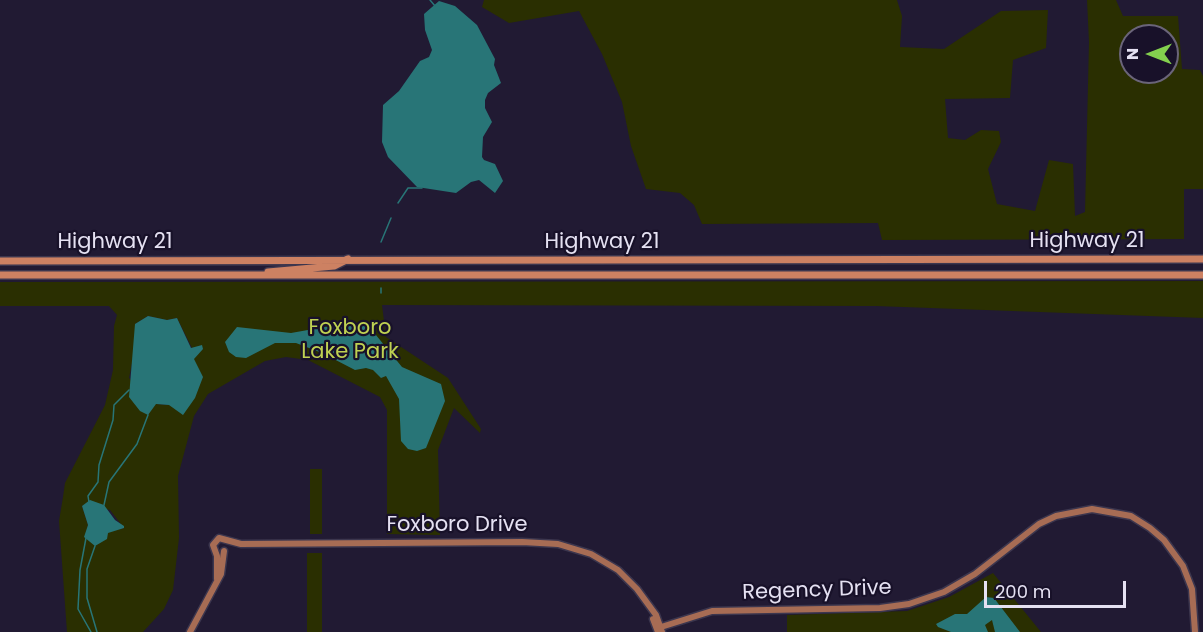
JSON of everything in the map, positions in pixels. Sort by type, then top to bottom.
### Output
[{"type":"main road","points":[[248,275],[334,266],[349,259]]},
{"type":"main road","name":"Highway 21","points":[[0,261],[1203,259]]},
{"type":"main road","name":"Highway 21","points":[[0,276],[1203,275]]},
{"type":"street","name":"Regency Drive","points":[[660,630],[717,611],[880,608],[909,604],[944,592],[975,574],[1039,524],[1056,516],[1092,509],[1131,516],[1164,540],[1183,566],[1192,590],[1195,632]]},
{"type":"street","points":[[190,632],[217,579],[222,567],[226,541],[217,539],[213,545],[216,551],[217,579]]},
{"type":"street","name":"Foxboro Drive","points":[[226,541],[241,544],[529,542],[558,544],[591,554],[618,570],[637,589],[660,630]]},
{"type":"street","name":"Foxboro Drive","points":[[216,551],[241,544]]},
{"type":"green space","points":[[484,0],[897,0],[902,16],[900,47],[944,49],[1001,11],[1048,10],[1046,48],[1013,60],[1010,98],[945,99],[948,138],[965,140],[981,130],[999,131],[1001,142],[988,169],[997,204],[1035,211],[1049,160],[1073,164],[1075,216],[1085,212],[1089,42],[1087,0],[1116,0],[1123,16],[1178,16],[1179,24],[1119,24],[1119,84],[1179,84],[1179,29],[1182,69],[1200,70],[1203,76],[1203,189],[1184,189],[1184,239],[882,240],[878,223],[702,224],[694,205],[680,193],[646,189],[631,146],[622,102],[602,54],[579,11],[509,23],[482,7]]},
{"type":"green space","name":"Foxboro Lake Park","points":[[1203,281],[1203,318],[876,306],[382,305],[386,337],[448,378],[481,429],[480,433],[454,408],[438,450],[440,535],[387,534],[387,410],[380,397],[308,360],[286,357],[265,361],[208,394],[194,416],[178,476],[179,538],[173,590],[164,609],[143,632],[67,632],[59,521],[65,483],[105,405],[113,370],[114,326],[117,315],[109,306],[0,306],[0,282]],"holes":[[[148,316],[167,320],[177,318],[192,348],[194,359],[169,405],[156,404],[129,378],[135,348],[135,324]],[[86,504],[110,510],[124,528],[85,537],[88,525],[82,506]]]},
{"type":"green space","points":[[310,469],[322,469],[322,534],[310,534]]},
{"type":"green space","points":[[307,553],[322,553],[322,632],[307,632]]},
{"type":"green space","points":[[993,573],[1041,632],[787,632],[787,615],[907,611],[949,597]]},
{"type":"shaded area","points":[[439,1],[455,6],[477,25],[495,59],[494,65],[501,83],[488,93],[485,100],[485,108],[492,122],[483,137],[482,157],[495,164],[503,181],[495,193],[479,180],[471,182],[456,193],[417,187],[388,157],[382,142],[383,105],[399,91],[420,61],[429,57],[432,50],[425,30],[424,14]]},
{"type":"shaded area","points":[[148,316],[167,320],[177,318],[191,348],[202,345],[203,349],[194,359],[203,377],[195,398],[183,415],[169,405],[156,404],[148,415],[140,411],[129,397],[135,324]]},
{"type":"shaded area","points":[[347,323],[359,327],[367,324],[402,367],[441,384],[445,401],[426,448],[417,451],[408,449],[401,441],[399,399],[386,376],[381,378],[373,370],[366,368],[355,370],[326,355],[326,351],[322,353],[296,343],[275,343],[246,358],[236,357],[229,352],[225,342],[237,327],[291,333]]},
{"type":"shaded area","points":[[90,500],[104,505],[115,520],[124,526],[124,528],[108,533],[107,539],[95,546],[84,537],[88,525],[82,506]]},
{"type":"shaded area","points":[[986,597],[994,598],[1020,632],[995,632],[992,620],[985,625],[988,632],[951,632],[936,624],[955,614],[967,614]]},
{"type":"waterway","points":[[430,0],[435,6]]},
{"type":"waterway","points":[[398,203],[408,188],[422,188]]},
{"type":"waterway","points":[[381,242],[391,218]]},
{"type":"waterway","points":[[381,288],[381,293]]},
{"type":"waterway","points":[[89,502],[88,496],[98,482],[99,465],[113,420],[114,405],[129,390]]},
{"type":"waterway","points":[[104,505],[109,482],[137,444],[148,415]]},
{"type":"waterway","points":[[86,538],[80,570],[78,609],[91,632]]},
{"type":"waterway","points":[[95,546],[87,569],[87,598],[97,632]]}]
